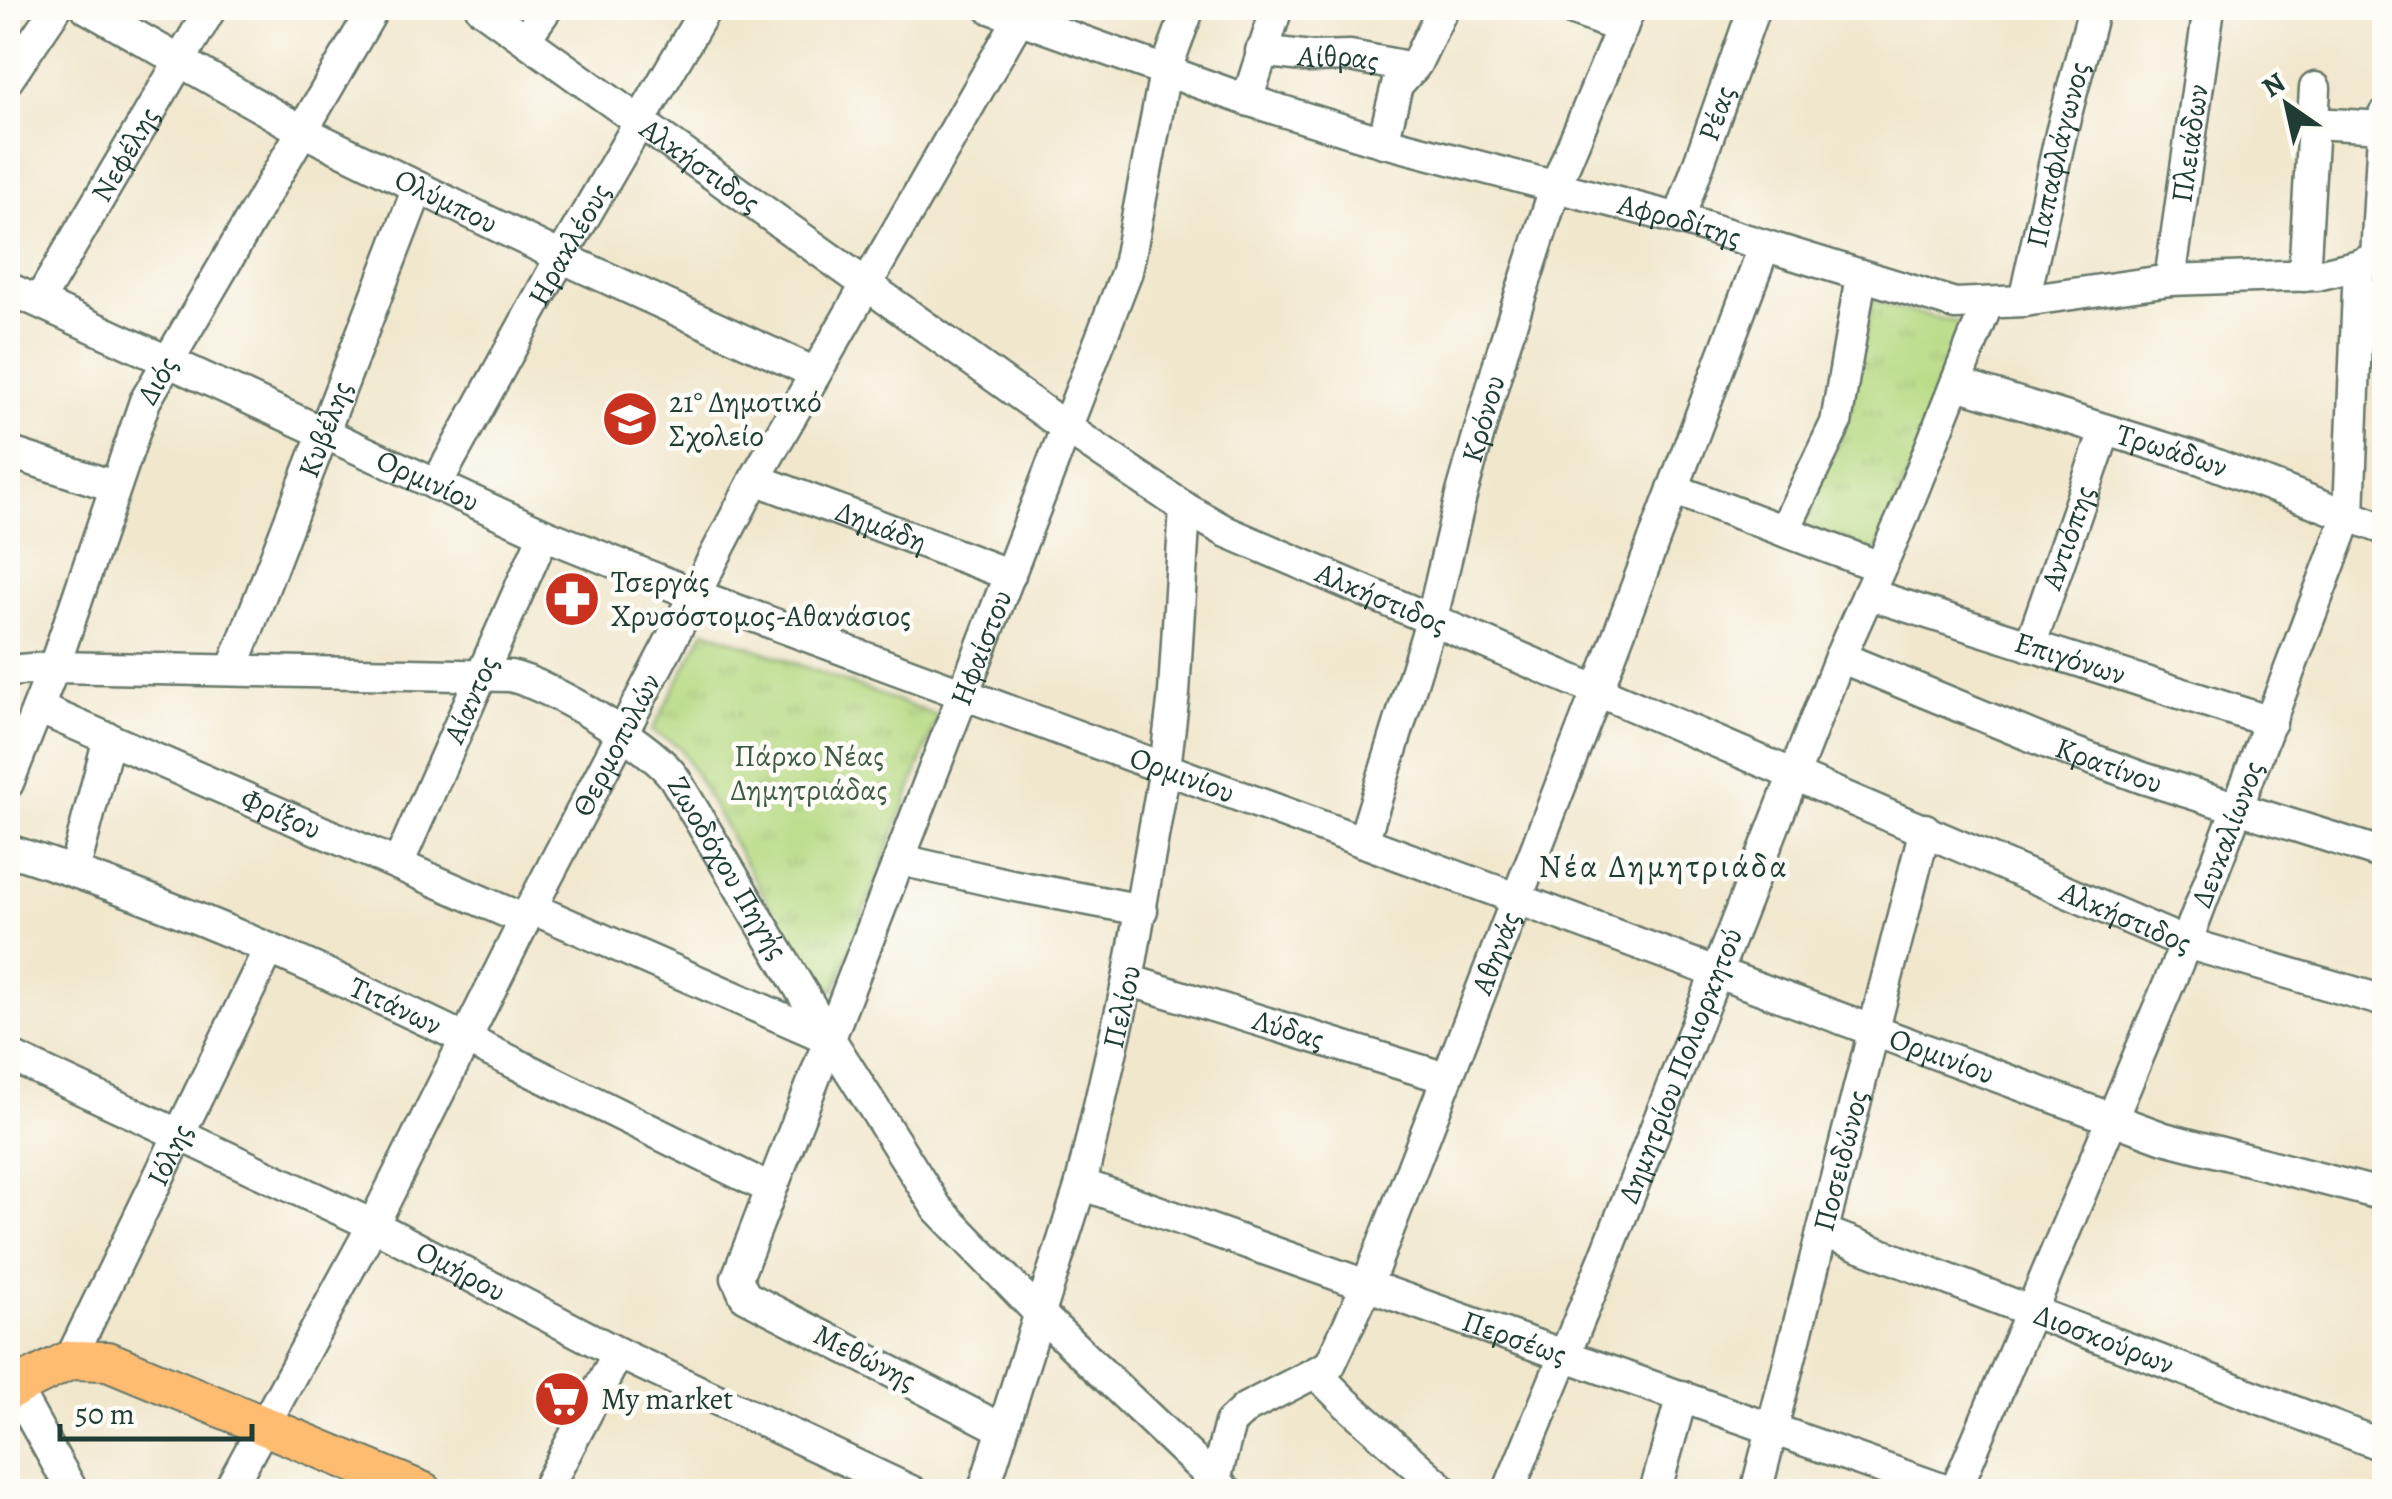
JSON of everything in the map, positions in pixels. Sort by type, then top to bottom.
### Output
[{"type":"main road","points":[[10,1385],[70,1360],[108,1360],[424,1492]]},
{"type":"street","points":[[8,79],[56,8]]},
{"type":"street","name":"Ολύμπου","points":[[87,8],[301,130],[561,257],[816,374]]},
{"type":"street","name":"Νεφέλης","points":[[39,302],[211,8]]},
{"type":"street","name":"Διός","points":[[8,783],[54,667],[140,412],[166,361],[374,8]]},
{"type":"street","name":"Αλκήστιδος","points":[[480,8],[1065,427],[1185,508],[1267,550],[2186,943],[2384,1001]]},
{"type":"street","points":[[526,38],[547,8]]},
{"type":"street","name":"Ηρακλέους","points":[[436,485],[561,257],[706,8]]},
{"type":"street","name":"Αφροδίτης","points":[[990,8],[1022,14],[1247,100],[1383,142],[1679,219],[1934,300],[1987,305],[2170,280],[2304,276],[2373,259]]},
{"type":"street","name":"Ηφαίστου","points":[[737,1278],[1126,271],[1166,72],[1189,8]]},
{"type":"street","points":[[1247,100],[1277,8]]},
{"type":"street","points":[[1383,142],[1397,84],[1413,68],[1443,8]]},
{"type":"street","points":[[1568,8],[1626,18]]},
{"type":"street","name":"Ρέας","points":[[1679,219],[1754,8]]},
{"type":"street","name":"Παπαφλάγωνος","points":[[2024,301],[2061,133],[2094,8]]},
{"type":"street","name":"Πλειάδων","points":[[2170,280],[2209,8]]},
{"type":"street","name":"Θερμοπυλών","points":[[228,1492],[373,1225],[528,914],[755,478],[1022,14]]},
{"type":"street","name":"Κρόνου","points":[[1364,842],[1432,618],[1498,365],[1556,185],[1626,18]]},
{"type":"street","name":"Αίθρας","points":[[1261,51],[1312,57],[1350,56],[1413,68]]},
{"type":"street","points":[[2304,276],[2315,88]]},
{"type":"street","name":"Δευκαλίωνος","points":[[1952,1492],[2186,943],[2349,513],[2370,364],[2384,114]]},
{"type":"street","points":[[2313,123],[2384,128]]},
{"type":"street","name":"Κυβέλης","points":[[232,670],[418,188]]},
{"type":"street","name":"Αθηνάς","points":[[1218,1488],[1228,1430],[1238,1413],[1334,1361],[1367,1286],[1764,247]]},
{"type":"street","points":[[1784,531],[1836,423],[1861,276]]},
{"type":"street","name":"Ορμινίου","points":[[8,288],[544,534],[696,594],[2112,1118],[2213,1152],[2384,1196]]},
{"type":"street","name":"Δημητρίου Πολιορκητού","points":[[1508,1492],[1566,1356],[1840,657],[1987,305]]},
{"type":"street","name":"Τρωάδων","points":[[1957,384],[2201,459],[2384,529]]},
{"type":"street","name":"Αντιόπης","points":[[2030,646],[2104,431]]},
{"type":"street","points":[[8,452],[113,486]]},
{"type":"street","name":"Δημάδη","points":[[755,478],[1010,575]]},
{"type":"street","name":"Επιγόνων","points":[[1673,488],[1784,531],[1874,580],[2030,646],[2272,722]]},
{"type":"street","name":"Πελίου","points":[[983,1492],[1081,1184],[1128,980],[1166,768],[1185,508]]},
{"type":"street","name":"Αίαντος","points":[[398,864],[544,534]]},
{"type":"street","name":"Κρατίνου","points":[[1840,657],[2048,743],[2384,854]]},
{"type":"street","name":"Ζωοδόχου Πηγής","points":[[8,671],[54,667],[510,676],[537,684],[623,736],[670,772],[937,1208],[1218,1488]]},
{"type":"street","name":"Φρίξου","points":[[38,708],[398,864],[830,1039]]},
{"type":"street","points":[[74,871],[109,738]]},
{"type":"street","name":"Ποσειδώνος","points":[[1756,1492],[1925,829]]},
{"type":"street","name":"Τιτάνων","points":[[8,850],[74,871],[268,949],[769,1188]]},
{"type":"street","points":[[901,860],[1142,910]]},
{"type":"street","name":"Ιόλης","points":[[70,1360],[268,949]]},
{"type":"street","name":"Λύδας","points":[[1128,980],[1446,1078]]},
{"type":"street","name":"Ομήρου","points":[[8,1055],[373,1225],[618,1353],[913,1492]]},
{"type":"street","name":"Περσέως","points":[[1081,1184],[1952,1492]]},
{"type":"street","name":"Διοσκούρων","points":[[1824,1232],[2384,1446]]},
{"type":"street","name":"Μεθώνης","points":[[737,1278],[746,1296],[1002,1428]]},
{"type":"street","points":[[546,1492],[618,1353]]},
{"type":"street","points":[[1316,1373],[1446,1492]]},
{"type":"street","points":[[10,1385],[73,1492]]},
{"type":"street","points":[[1655,1492],[1682,1396]]},
{"type":"green space","points":[[1872,299],[1969,325],[1877,553],[1803,525],[1849,416]]},
{"type":"green space","name":"Πάρκο Νέας Δημητριάδας","points":[[705,630],[938,716],[835,990],[811,980],[680,747],[652,731]]},
{"type":"place","name":"21° Δημοτικό Σχολείο","points":[[630,419]]},
{"type":"place","name":"Τσεργάς Χρυσόστομος-Αθανάσιος","points":[[572,599]]},
{"type":"place","name":"My market","points":[[562,1399]]},
{"type":"district","name":"Νέα Δημητριάδα","points":[[1664,866]]}]
